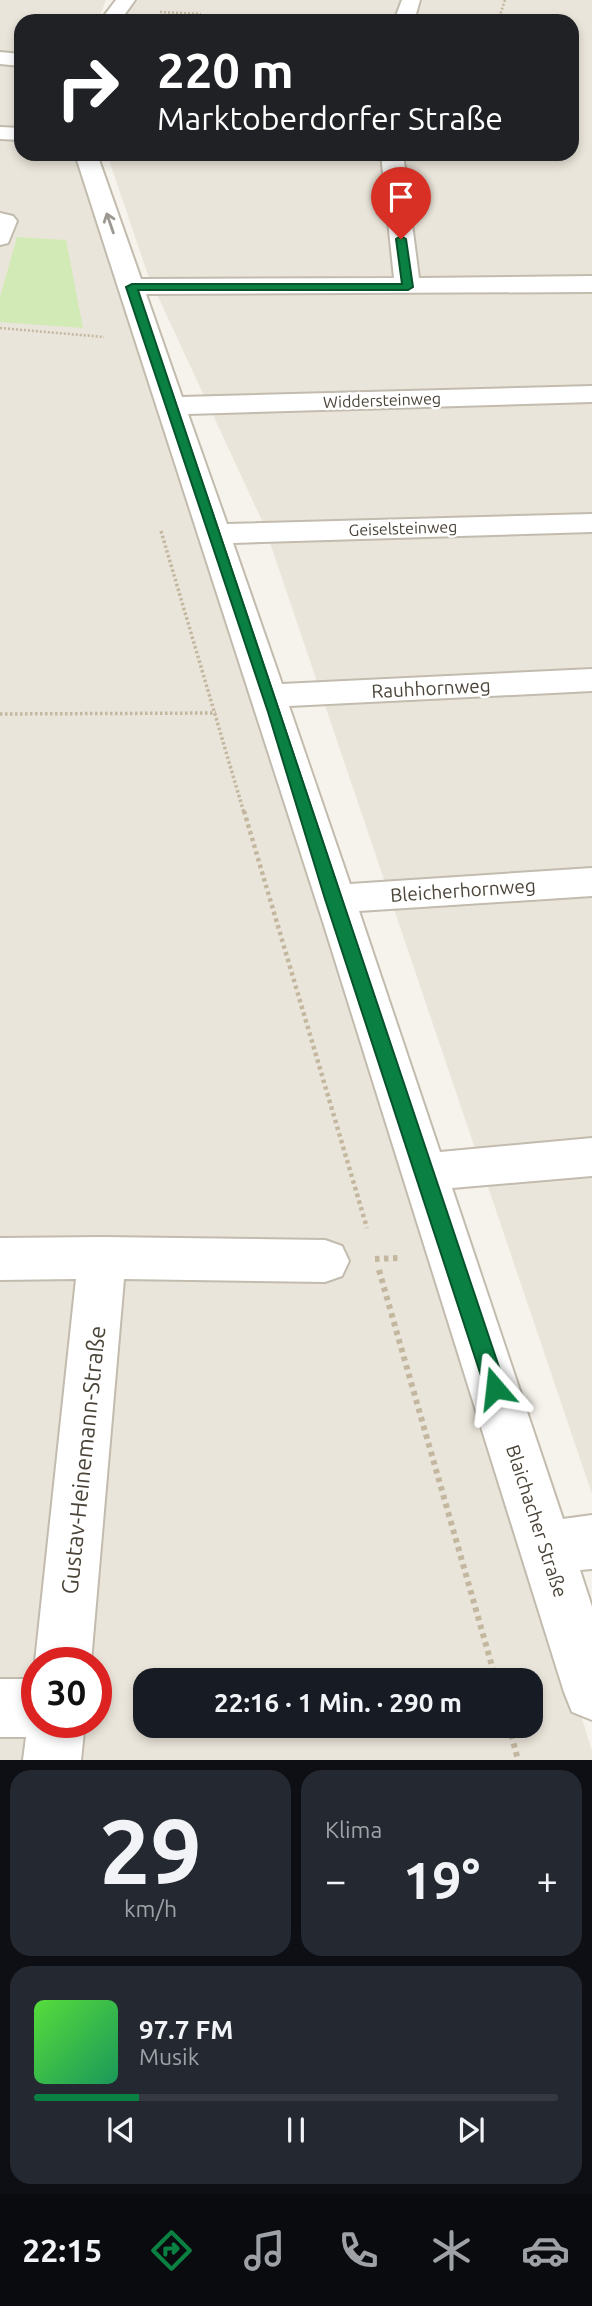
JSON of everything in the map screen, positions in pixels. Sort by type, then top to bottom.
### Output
[{"type":"street","points":[[115,14],[126,0]]},
{"type":"street","name":"Blaichacher Straße","points":[[88,161],[270,696],[425,1172],[569,1545],[592,1692]]},
{"type":"street","points":[[393,161],[408,287]]},
{"type":"street","points":[[0,220],[5,221],[0,238]]},
{"type":"street","points":[[132,287],[592,284]]},
{"type":"street","name":"Widdersteinweg","points":[[172,406],[592,394]]},
{"type":"street","name":"Geiselsteinweg","points":[[215,534],[592,523]]},
{"type":"street","name":"Rauhhornweg","points":[[270,696],[592,680]]},
{"type":"street","name":"Bleicherhornweg","points":[[334,899],[592,882]]},
{"type":"street","points":[[425,1172],[592,1157]]},
{"type":"street","name":"Gustav-Heinemann-Straße","points":[[64,1647],[102,1258]]},
{"type":"street","points":[[0,1259],[326,1261]]},
{"type":"street","points":[[0,1708],[21,1708]]},
{"type":"street","points":[[52,1760],[54,1738]]},
{"type":"path","points":[[99,324],[106,350]]},
{"type":"path","points":[[0,328],[149,342]]},
{"type":"path","points":[[157,519],[368,1233]]},
{"type":"path","points":[[0,714],[216,713]]},
{"type":"path","points":[[372,1246],[493,1668]]},
{"type":"path","points":[[512,1738],[518,1760]]},
{"type":"shaded area","points":[[0,0],[106,0],[101,14],[14,14],[14,161],[86,161],[290,764],[592,1751],[592,1760],[0,1760]]},
{"type":"shaded area","points":[[138,0],[592,0],[592,1494],[264,525],[148,275],[109,161],[579,161],[579,14],[126,14]]},
{"type":"green space","points":[[17,237],[66,240],[83,328],[0,322],[0,297]]},
{"type":"route","points":[[401,239],[408,287],[132,287],[276,712],[334,899],[495,1388]]}]
